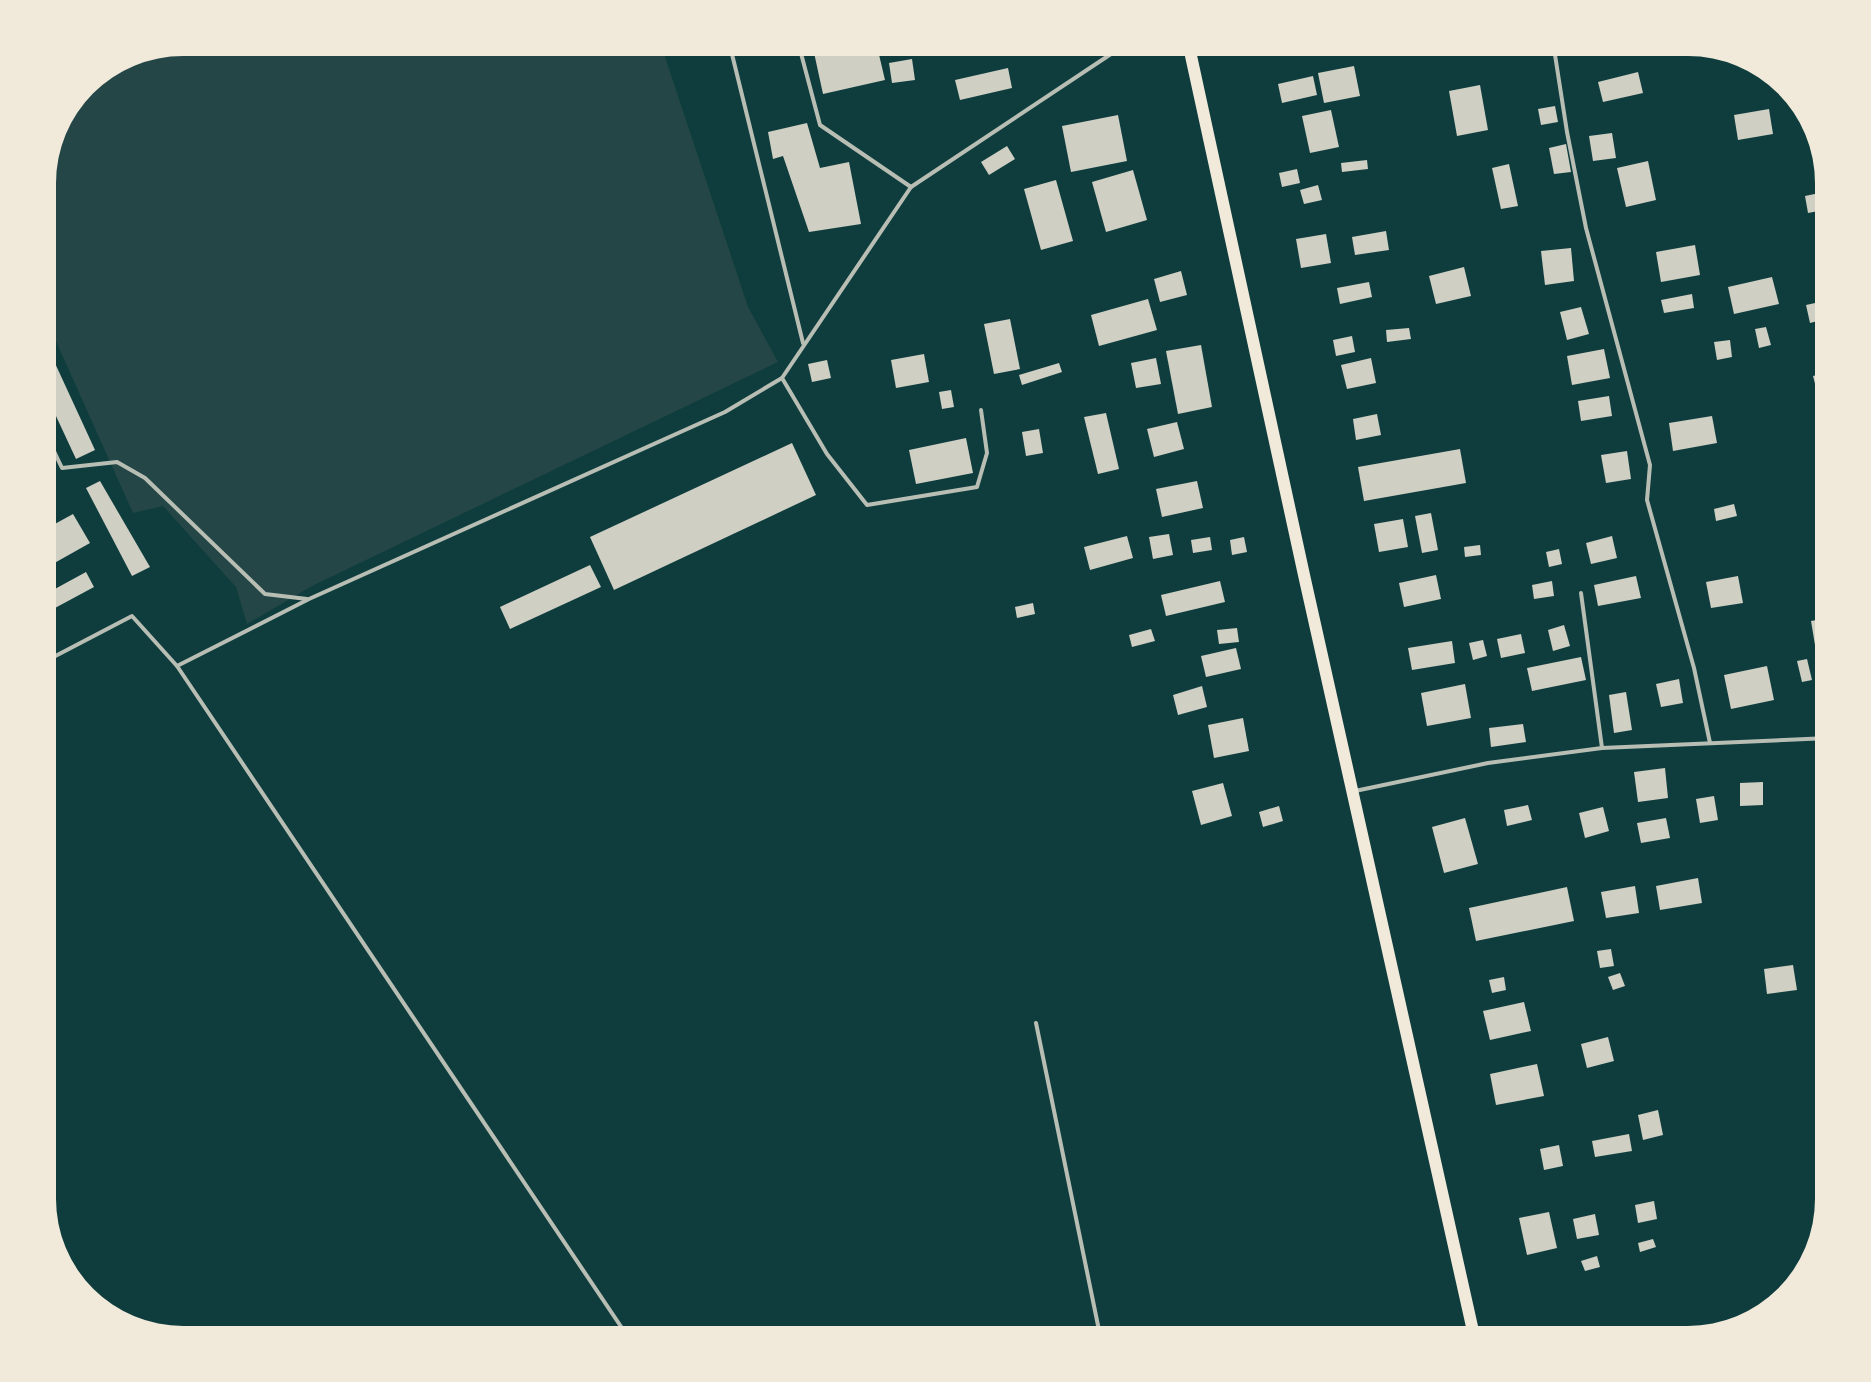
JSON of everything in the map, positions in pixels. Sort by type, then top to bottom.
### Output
[{"type":"main road","points":[[1191,56],[1472,1326]]},
{"type":"lane","points":[[732,56],[803,343]]},
{"type":"lane","points":[[802,56],[820,125],[911,187]]},
{"type":"lane","points":[[177,666],[309,599],[725,412],[782,378],[911,187],[1108,56]]},
{"type":"lane","points":[[1555,56],[1586,228],[1650,465],[1647,500],[1694,668],[1710,743]]},
{"type":"lane","points":[[782,378],[827,454],[867,505],[977,487],[987,453],[981,410]]},
{"type":"lane","points":[[56,455],[62,468],[117,462],[145,478],[265,594],[309,599]]},
{"type":"lane","points":[[1581,593],[1602,748]]},
{"type":"lane","points":[[56,656],[132,616],[177,666],[621,1326]]},
{"type":"lane","points":[[1353,791],[1488,763],[1602,748],[1815,739]]},
{"type":"lane","points":[[1036,1023],[1098,1326]]},
{"type":"shaded area","points":[[183,56],[665,56],[748,307],[778,362],[312,586],[247,624],[236,587],[163,506],[133,513],[56,341],[56,175],[60,150],[82,106],[99,88],[119,73],[142,63]]},
{"type":"building","points":[[815,56],[879,56],[885,80],[823,94]]},
{"type":"building","points":[[912,59],[915,80],[892,83],[889,63]]},
{"type":"building","points":[[1354,66],[1360,96],[1324,103],[1318,73]]},
{"type":"building","points":[[1008,68],[1012,88],[960,100],[955,80]]},
{"type":"building","points":[[1638,72],[1643,93],[1603,102],[1598,82]]},
{"type":"building","points":[[1313,76],[1317,95],[1282,103],[1278,84]]},
{"type":"building","points":[[1480,85],[1488,130],[1457,136],[1449,91]]},
{"type":"building","points":[[1555,106],[1558,122],[1541,125],[1538,109]]},
{"type":"building","points":[[1769,109],[1773,134],[1738,140],[1734,115]]},
{"type":"building","points":[[1331,110],[1339,147],[1310,153],[1302,116]]},
{"type":"building","points":[[1118,115],[1127,161],[1071,172],[1062,126]]},
{"type":"building","points":[[807,123],[820,168],[849,162],[861,224],[809,232],[783,156],[773,159],[768,132]]},
{"type":"building","points":[[1612,133],[1616,158],[1593,161],[1589,136]]},
{"type":"building","points":[[1566,144],[1571,172],[1554,174],[1549,148]]},
{"type":"building","points":[[1007,146],[1015,159],[989,175],[981,162]]},
{"type":"building","points":[[1367,160],[1368,169],[1342,172],[1341,163]]},
{"type":"building","points":[[1648,161],[1656,200],[1626,207],[1617,168]]},
{"type":"building","points":[[1509,164],[1518,206],[1501,209],[1492,168]]},
{"type":"building","points":[[1297,169],[1300,183],[1282,187],[1279,173]]},
{"type":"building","points":[[1133,170],[1147,220],[1106,232],[1092,182]]},
{"type":"building","points":[[1056,180],[1073,241],[1041,250],[1024,189]]},
{"type":"building","points":[[1318,185],[1322,200],[1304,204],[1300,190]]},
{"type":"building","points":[[1815,194],[1815,212],[1808,213],[1805,196]]},
{"type":"building","points":[[1386,231],[1389,250],[1355,255],[1352,237]]},
{"type":"building","points":[[1326,234],[1331,263],[1301,268],[1296,239]]},
{"type":"building","points":[[1695,245],[1700,275],[1661,282],[1656,252]]},
{"type":"building","points":[[1571,248],[1574,281],[1545,285],[1541,251]]},
{"type":"building","points":[[1464,267],[1471,296],[1436,304],[1429,276]]},
{"type":"building","points":[[1181,271],[1187,295],[1160,302],[1154,279]]},
{"type":"building","points":[[1772,277],[1779,304],[1734,314],[1728,287]]},
{"type":"building","points":[[1369,282],[1372,297],[1340,304],[1337,288]]},
{"type":"building","points":[[1692,294],[1694,308],[1664,313],[1661,300]]},
{"type":"building","points":[[1148,299],[1157,330],[1099,346],[1091,315]]},
{"type":"building","points":[[1815,303],[1815,322],[1810,323],[1806,305]]},
{"type":"building","points":[[1581,307],[1589,334],[1567,340],[1560,312]]},
{"type":"building","points":[[1010,319],[1020,369],[994,374],[984,324]]},
{"type":"building","points":[[1766,327],[1771,345],[1759,348],[1755,329]]},
{"type":"building","points":[[1409,328],[1411,339],[1387,342],[1386,330]]},
{"type":"building","points":[[1352,336],[1355,352],[1336,356],[1333,340]]},
{"type":"building","points":[[1730,340],[1732,357],[1717,360],[1714,342]]},
{"type":"building","points":[[1201,345],[1212,407],[1178,414],[1166,351]]},
{"type":"building","points":[[1604,349],[1610,378],[1572,385],[1567,356]]},
{"type":"building","points":[[924,354],[929,382],[896,388],[891,360]]},
{"type":"building","points":[[1156,358],[1161,384],[1136,388],[1131,363]]},
{"type":"building","points":[[1371,358],[1376,383],[1347,389],[1341,365]]},
{"type":"building","points":[[827,360],[831,378],[812,382],[808,364]]},
{"type":"building","points":[[1059,363],[1062,372],[1022,385],[1019,375]]},
{"type":"building","points":[[56,365],[95,450],[76,459],[56,416]]},
{"type":"building","points":[[951,390],[954,407],[942,409],[939,392]]},
{"type":"building","points":[[1609,396],[1612,416],[1581,421],[1578,401]]},
{"type":"building","points":[[1106,413],[1119,469],[1098,474],[1084,417]]},
{"type":"building","points":[[1377,414],[1381,435],[1356,440],[1353,419]]},
{"type":"building","points":[[1712,416],[1717,443],[1673,451],[1669,423]]},
{"type":"building","points":[[1177,422],[1184,449],[1154,457],[1147,429]]},
{"type":"building","points":[[1039,429],[1043,453],[1026,456],[1022,432]]},
{"type":"building","points":[[966,438],[973,473],[916,484],[909,450]]},
{"type":"building","points":[[792,443],[816,495],[614,590],[590,537]]},
{"type":"building","points":[[1460,449],[1466,483],[1364,501],[1358,467]]},
{"type":"building","points":[[1627,451],[1631,479],[1606,483],[1601,455]]},
{"type":"building","points":[[100,481],[150,567],[132,576],[86,488]]},
{"type":"building","points":[[1197,481],[1203,508],[1162,517],[1156,489]]},
{"type":"building","points":[[1734,504],[1737,516],[1716,521],[1714,509]]},
{"type":"building","points":[[1431,513],[1438,550],[1422,553],[1415,516]]},
{"type":"building","points":[[73,514],[90,543],[56,562],[56,523]]},
{"type":"building","points":[[1403,519],[1408,547],[1379,552],[1374,524]]},
{"type":"building","points":[[1169,534],[1173,555],[1153,559],[1149,537]]},
{"type":"building","points":[[1127,536],[1133,558],[1090,570],[1084,547]]},
{"type":"building","points":[[1612,536],[1617,558],[1591,564],[1586,543]]},
{"type":"building","points":[[1210,537],[1212,550],[1193,553],[1191,540]]},
{"type":"building","points":[[1244,537],[1247,552],[1232,555],[1230,540]]},
{"type":"building","points":[[1480,545],[1481,555],[1465,557],[1464,547]]},
{"type":"building","points":[[1559,549],[1562,564],[1549,567],[1546,552]]},
{"type":"building","points":[[590,565],[601,587],[510,629],[500,607]]},
{"type":"building","points":[[86,572],[94,587],[56,607],[56,588]]},
{"type":"building","points":[[1436,575],[1441,599],[1404,607],[1399,583]]},
{"type":"building","points":[[1636,576],[1641,598],[1598,606],[1594,585]]},
{"type":"building","points":[[1738,576],[1743,603],[1711,608],[1706,582]]},
{"type":"building","points":[[1220,581],[1225,602],[1166,616],[1161,595]]},
{"type":"building","points":[[1552,581],[1554,596],[1534,599],[1532,585]]},
{"type":"building","points":[[1033,603],[1035,614],[1017,618],[1015,607]]},
{"type":"building","points":[[1815,620],[1815,645],[1811,621]]},
{"type":"building","points":[[1564,625],[1570,646],[1553,651],[1548,630]]},
{"type":"building","points":[[1237,628],[1239,642],[1219,644],[1217,630]]},
{"type":"building","points":[[1151,629],[1155,641],[1132,647],[1129,635]]},
{"type":"building","points":[[1521,634],[1525,653],[1501,658],[1497,639]]},
{"type":"building","points":[[1483,640],[1487,656],[1473,660],[1469,643]]},
{"type":"building","points":[[1452,641],[1455,663],[1412,670],[1408,648]]},
{"type":"building","points":[[1236,648],[1241,669],[1206,677],[1201,656]]},
{"type":"building","points":[[1581,657],[1586,680],[1532,691],[1527,668]]},
{"type":"building","points":[[1807,659],[1812,680],[1802,682],[1797,661]]},
{"type":"building","points":[[1767,666],[1774,700],[1731,709],[1724,675]]},
{"type":"building","points":[[1679,679],[1683,703],[1661,707],[1656,684]]},
{"type":"building","points":[[1465,684],[1471,718],[1427,726],[1421,693]]},
{"type":"building","points":[[1202,686],[1207,707],[1178,715],[1173,695]]},
{"type":"building","points":[[1626,692],[1632,730],[1614,733],[1609,695]]},
{"type":"building","points":[[1243,718],[1249,751],[1214,758],[1208,725]]},
{"type":"building","points":[[1523,724],[1526,742],[1491,747],[1489,728]]},
{"type":"building","points":[[1665,768],[1668,798],[1638,802],[1634,772]]},
{"type":"building","points":[[1763,782],[1763,805],[1740,806],[1740,783]]},
{"type":"building","points":[[1223,783],[1232,816],[1201,825],[1192,791]]},
{"type":"building","points":[[1714,796],[1718,820],[1700,823],[1696,799]]},
{"type":"building","points":[[1528,805],[1532,820],[1507,826],[1504,810]]},
{"type":"building","points":[[1279,806],[1283,821],[1263,827],[1259,812]]},
{"type":"building","points":[[1603,807],[1609,831],[1585,838],[1579,813]]},
{"type":"building","points":[[1465,818],[1478,864],[1444,873],[1432,827]]},
{"type":"building","points":[[1666,818],[1670,838],[1641,843],[1637,823]]},
{"type":"building","points":[[1698,878],[1702,903],[1660,910],[1656,886]]},
{"type":"building","points":[[1635,886],[1639,913],[1606,918],[1601,892]]},
{"type":"building","points":[[1567,887],[1574,921],[1476,941],[1469,908]]},
{"type":"building","points":[[1611,949],[1614,966],[1600,968],[1597,951]]},
{"type":"building","points":[[1793,965],[1797,990],[1767,994],[1764,969]]},
{"type":"building","points":[[1620,973],[1625,986],[1613,990],[1608,977]]},
{"type":"building","points":[[1504,977],[1506,990],[1492,993],[1489,980]]},
{"type":"building","points":[[1524,1002],[1531,1031],[1490,1040],[1483,1011]]},
{"type":"building","points":[[1608,1037],[1614,1061],[1587,1068],[1581,1044]]},
{"type":"building","points":[[1537,1064],[1544,1096],[1496,1105],[1490,1074]]},
{"type":"building","points":[[1658,1110],[1663,1135],[1643,1140],[1638,1115]]},
{"type":"building","points":[[1629,1134],[1632,1151],[1595,1157],[1592,1141]]},
{"type":"building","points":[[1559,1145],[1563,1166],[1544,1170],[1540,1149]]},
{"type":"building","points":[[1654,1201],[1657,1219],[1638,1223],[1635,1205]]},
{"type":"building","points":[[1549,1212],[1557,1248],[1527,1255],[1519,1218]]},
{"type":"building","points":[[1595,1214],[1599,1235],[1577,1239],[1573,1219]]},
{"type":"building","points":[[1653,1239],[1656,1247],[1640,1252],[1638,1243]]},
{"type":"building","points":[[1597,1256],[1600,1267],[1585,1271],[1581,1261]]}]
